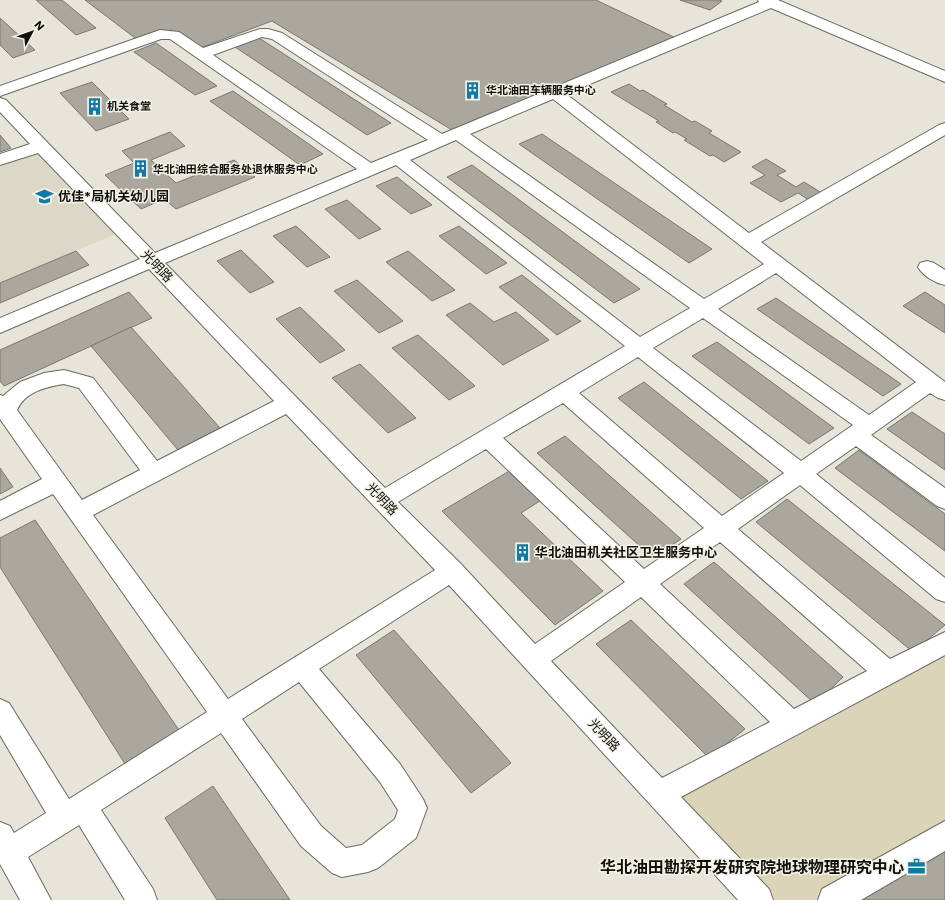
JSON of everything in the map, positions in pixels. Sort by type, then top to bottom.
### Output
[{"type":"lane","points":[[0,326],[769,1],[945,77]]},
{"type":"lane","points":[[201,54],[251,36],[268,33],[277,36],[449,136],[704,308],[862,429],[945,500]]},
{"type":"lane","points":[[0,91],[160,34],[174,35],[369,170]]},
{"type":"lane","points":[[534,659],[862,429],[938,387],[553,92]]},
{"type":"lane","name":"光明路","points":[[0,102],[452,571],[758,900]]},
{"type":"lane","points":[[748,242],[945,128]]},
{"type":"lane","points":[[0,160],[42,146]]},
{"type":"lane","points":[[397,158],[800,473],[945,592]]},
{"type":"lane","points":[[383,500],[778,264]]},
{"type":"lane","points":[[927,267],[945,279]]},
{"type":"lane","points":[[154,473],[86,383],[64,377],[44,380],[27,387],[3,407],[311,836],[342,863],[368,858],[406,828],[413,808],[390,773],[301,666]]},
{"type":"lane","points":[[564,392],[722,527],[888,673]]},
{"type":"lane","points":[[79,512],[289,402]]},
{"type":"lane","points":[[488,437],[791,724]]},
{"type":"lane","points":[[0,511],[57,482]]},
{"type":"lane","points":[[36,900],[5,844],[74,812],[452,571]]},
{"type":"lane","points":[[659,794],[945,643]]},
{"type":"lane","points":[[0,712],[74,812],[142,900]]},
{"type":"lane","points":[[833,900],[945,835]]},
{"type":"shaded area","name":"优佳*局机关幼儿园","points":[[42,146],[123,231],[0,283],[0,160]]},
{"type":"shaded area","points":[[945,643],[945,835],[833,900],[758,900],[659,794]]},
{"type":"building","points":[[36,0],[62,0],[96,28],[76,35]]},
{"type":"building","name":"华北油田车辆服务中心","points":[[85,0],[596,0],[680,40],[457,133],[272,21],[200,48],[171,30],[139,41]]},
{"type":"building","points":[[680,0],[719,0],[722,1],[710,10]]},
{"type":"building","points":[[0,18],[35,50],[13,58],[0,45]]},
{"type":"building","points":[[259,38],[391,123],[367,135],[235,47]]},
{"type":"building","points":[[156,43],[217,86],[195,95],[134,52]]},
{"type":"building","name":"机关食堂","points":[[92,82],[129,119],[96,131],[60,93]]},
{"type":"building","points":[[629,84],[640,91],[643,90],[667,104],[664,105],[692,122],[695,121],[712,131],[709,133],[741,152],[724,162],[713,155],[710,156],[684,140],[687,139],[675,132],[673,133],[656,122],[659,121],[611,92]]},
{"type":"building","points":[[233,91],[323,154],[300,165],[210,101]]},
{"type":"building","name":"华北油田综合服务处退休服务中心","points":[[170,132],[185,146],[151,160],[176,183],[234,160],[255,177],[176,209],[164,199],[141,209],[105,175],[134,163],[122,151]]},
{"type":"building","points":[[542,134],[712,249],[689,263],[519,144]]},
{"type":"building","points":[[0,135],[11,148],[0,152]]},
{"type":"building","points":[[766,159],[786,171],[777,175],[796,187],[804,182],[825,195],[812,202],[798,193],[781,202],[750,183],[765,175],[752,167]]},
{"type":"building","points":[[472,165],[640,289],[614,303],[447,177]]},
{"type":"building","points":[[397,177],[432,205],[411,214],[376,186]]},
{"type":"building","points":[[347,200],[381,229],[359,239],[325,209]]},
{"type":"building","points":[[296,226],[330,257],[307,267],[273,236]]},
{"type":"building","points":[[459,226],[507,263],[486,274],[439,236]]},
{"type":"building","points":[[241,250],[274,282],[250,293],[217,261]]},
{"type":"building","points":[[76,251],[89,265],[0,303],[0,283]]},
{"type":"building","points":[[408,251],[455,290],[432,301],[386,262]]},
{"type":"building","points":[[522,275],[581,321],[557,335],[499,287]]},
{"type":"building","points":[[357,280],[403,321],[379,333],[334,291]]},
{"type":"building","points":[[129,292],[152,318],[4,386],[0,381],[0,350]]},
{"type":"building","points":[[925,292],[945,305],[945,333],[903,306]]},
{"type":"building","points":[[776,298],[901,384],[883,396],[757,309]]},
{"type":"building","points":[[470,303],[494,322],[516,312],[549,340],[503,365],[446,315]]},
{"type":"building","points":[[300,307],[345,350],[320,363],[276,319]]},
{"type":"building","points":[[131,327],[220,428],[178,450],[91,346]]},
{"type":"building","points":[[418,335],[475,386],[449,400],[392,348]]},
{"type":"building","points":[[717,342],[834,428],[809,444],[692,356]]},
{"type":"building","points":[[360,364],[416,418],[388,433],[332,378]]},
{"type":"building","points":[[644,382],[768,481],[741,499],[618,398]]},
{"type":"building","points":[[912,412],[945,434],[945,470],[887,429]]},
{"type":"building","points":[[565,436],[681,539],[653,558],[537,453]]},
{"type":"building","points":[[859,450],[945,514],[945,551],[835,468]]},
{"type":"building","points":[[0,468],[13,487],[0,494]]},
{"type":"building","name":"华北油田机关社区卫生服务中心","points":[[511,470],[543,499],[521,513],[603,591],[555,625],[442,511]]},
{"type":"building","points":[[787,499],[945,625],[913,652],[756,522]]},
{"type":"building","points":[[35,520],[181,733],[127,767],[0,567],[0,538]]},
{"type":"building","points":[[714,562],[843,677],[815,704],[684,584]]},
{"type":"building","points":[[631,620],[745,729],[709,758],[596,644]]},
{"type":"building","points":[[394,630],[511,763],[471,793],[356,655]]},
{"type":"building","points":[[213,786],[290,900],[217,900],[165,818]]},
{"type":"building","name":"华北油田勘探开发研究院地球物理研究中心","points":[[945,835],[945,900],[833,900]]},
{"type":"place","name":"华北油田车辆服务中心","points":[[473,90]]},
{"type":"place","name":"机关食堂","points":[[94,106]]},
{"type":"place","name":"华北油田综合服务处退休服务中心","points":[[140,169]]},
{"type":"place","name":"优佳*局机关幼儿园","points":[[45,196]]},
{"type":"place","name":"华北油田机关社区卫生服务中心","points":[[522,552]]},
{"type":"place","name":"华北油田勘探开发研究院地球物理研究中心","points":[[917,867]]}]
